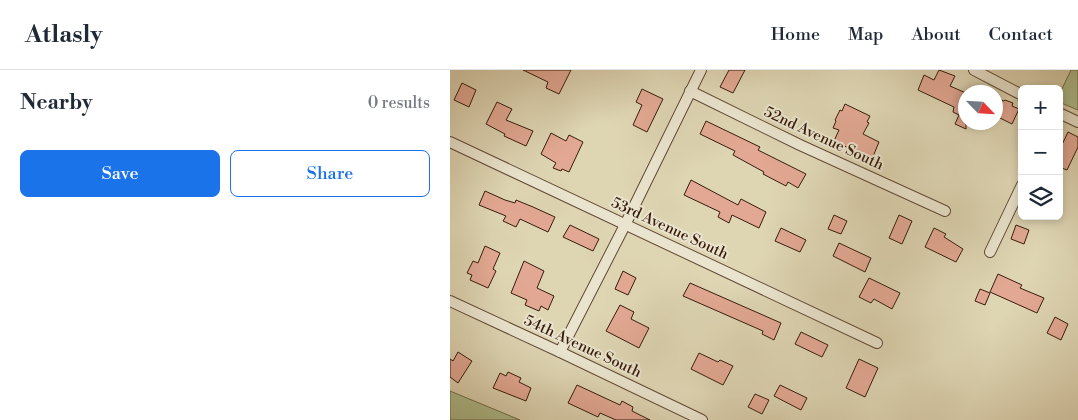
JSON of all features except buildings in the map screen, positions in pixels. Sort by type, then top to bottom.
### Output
[{"type":"street","points":[[560,352],[701,70]]},
{"type":"street","points":[[974,70],[1018,93]]},
{"type":"street","name":"52nd Avenue South","points":[[690,91],[800,145],[945,211]]},
{"type":"street","points":[[1063,115],[1078,122]]},
{"type":"street","name":"53rd Avenue South","points":[[450,142],[626,223],[877,343]]},
{"type":"street","points":[[990,252],[1018,193]]},
{"type":"street","name":"54th Avenue South","points":[[450,301],[702,420]]},
{"type":"green space","points":[[1071,70],[1078,70],[1078,110],[1063,104],[1063,87]]},
{"type":"green space","points":[[450,391],[520,420],[450,420]]}]
